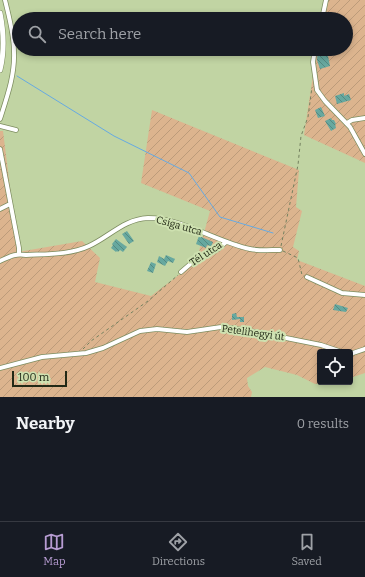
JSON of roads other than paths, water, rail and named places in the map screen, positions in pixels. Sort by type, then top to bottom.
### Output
[{"type":"main road","points":[[0,13],[4,44],[0,70]]},
{"type":"street","points":[[4,0],[12,33]]},
{"type":"street","points":[[323,12],[326,0]]},
{"type":"street","points":[[0,119],[12,76],[14,56]]},
{"type":"street","points":[[314,56],[314,79],[317,90],[347,123],[365,154]]},
{"type":"street","points":[[347,123],[352,120],[365,118]]},
{"type":"street","points":[[0,126],[16,130]]},
{"type":"street","points":[[0,149],[0,156],[19,248],[19,254],[14,254],[0,261]]},
{"type":"street","points":[[0,210],[10,204]]},
{"type":"street","name":"Csiga utca","points":[[19,254],[26,255],[72,252],[89,246],[118,227],[133,220],[146,218],[159,218],[226,242]]},
{"type":"street","name":"Tél utca","points":[[181,272],[195,260],[218,249],[226,242],[250,249],[280,250]]},
{"type":"street","points":[[307,278],[342,294],[365,295]]},
{"type":"street","name":"Petelihegyi út","points":[[0,368],[42,357],[77,354],[103,348],[140,331],[157,329],[187,332],[221,327],[256,332],[321,345],[333,349]]},
{"type":"street","points":[[353,353],[365,349]]},
{"type":"waterway","points":[[17,76],[114,136],[189,173],[220,217],[273,233]]}]
